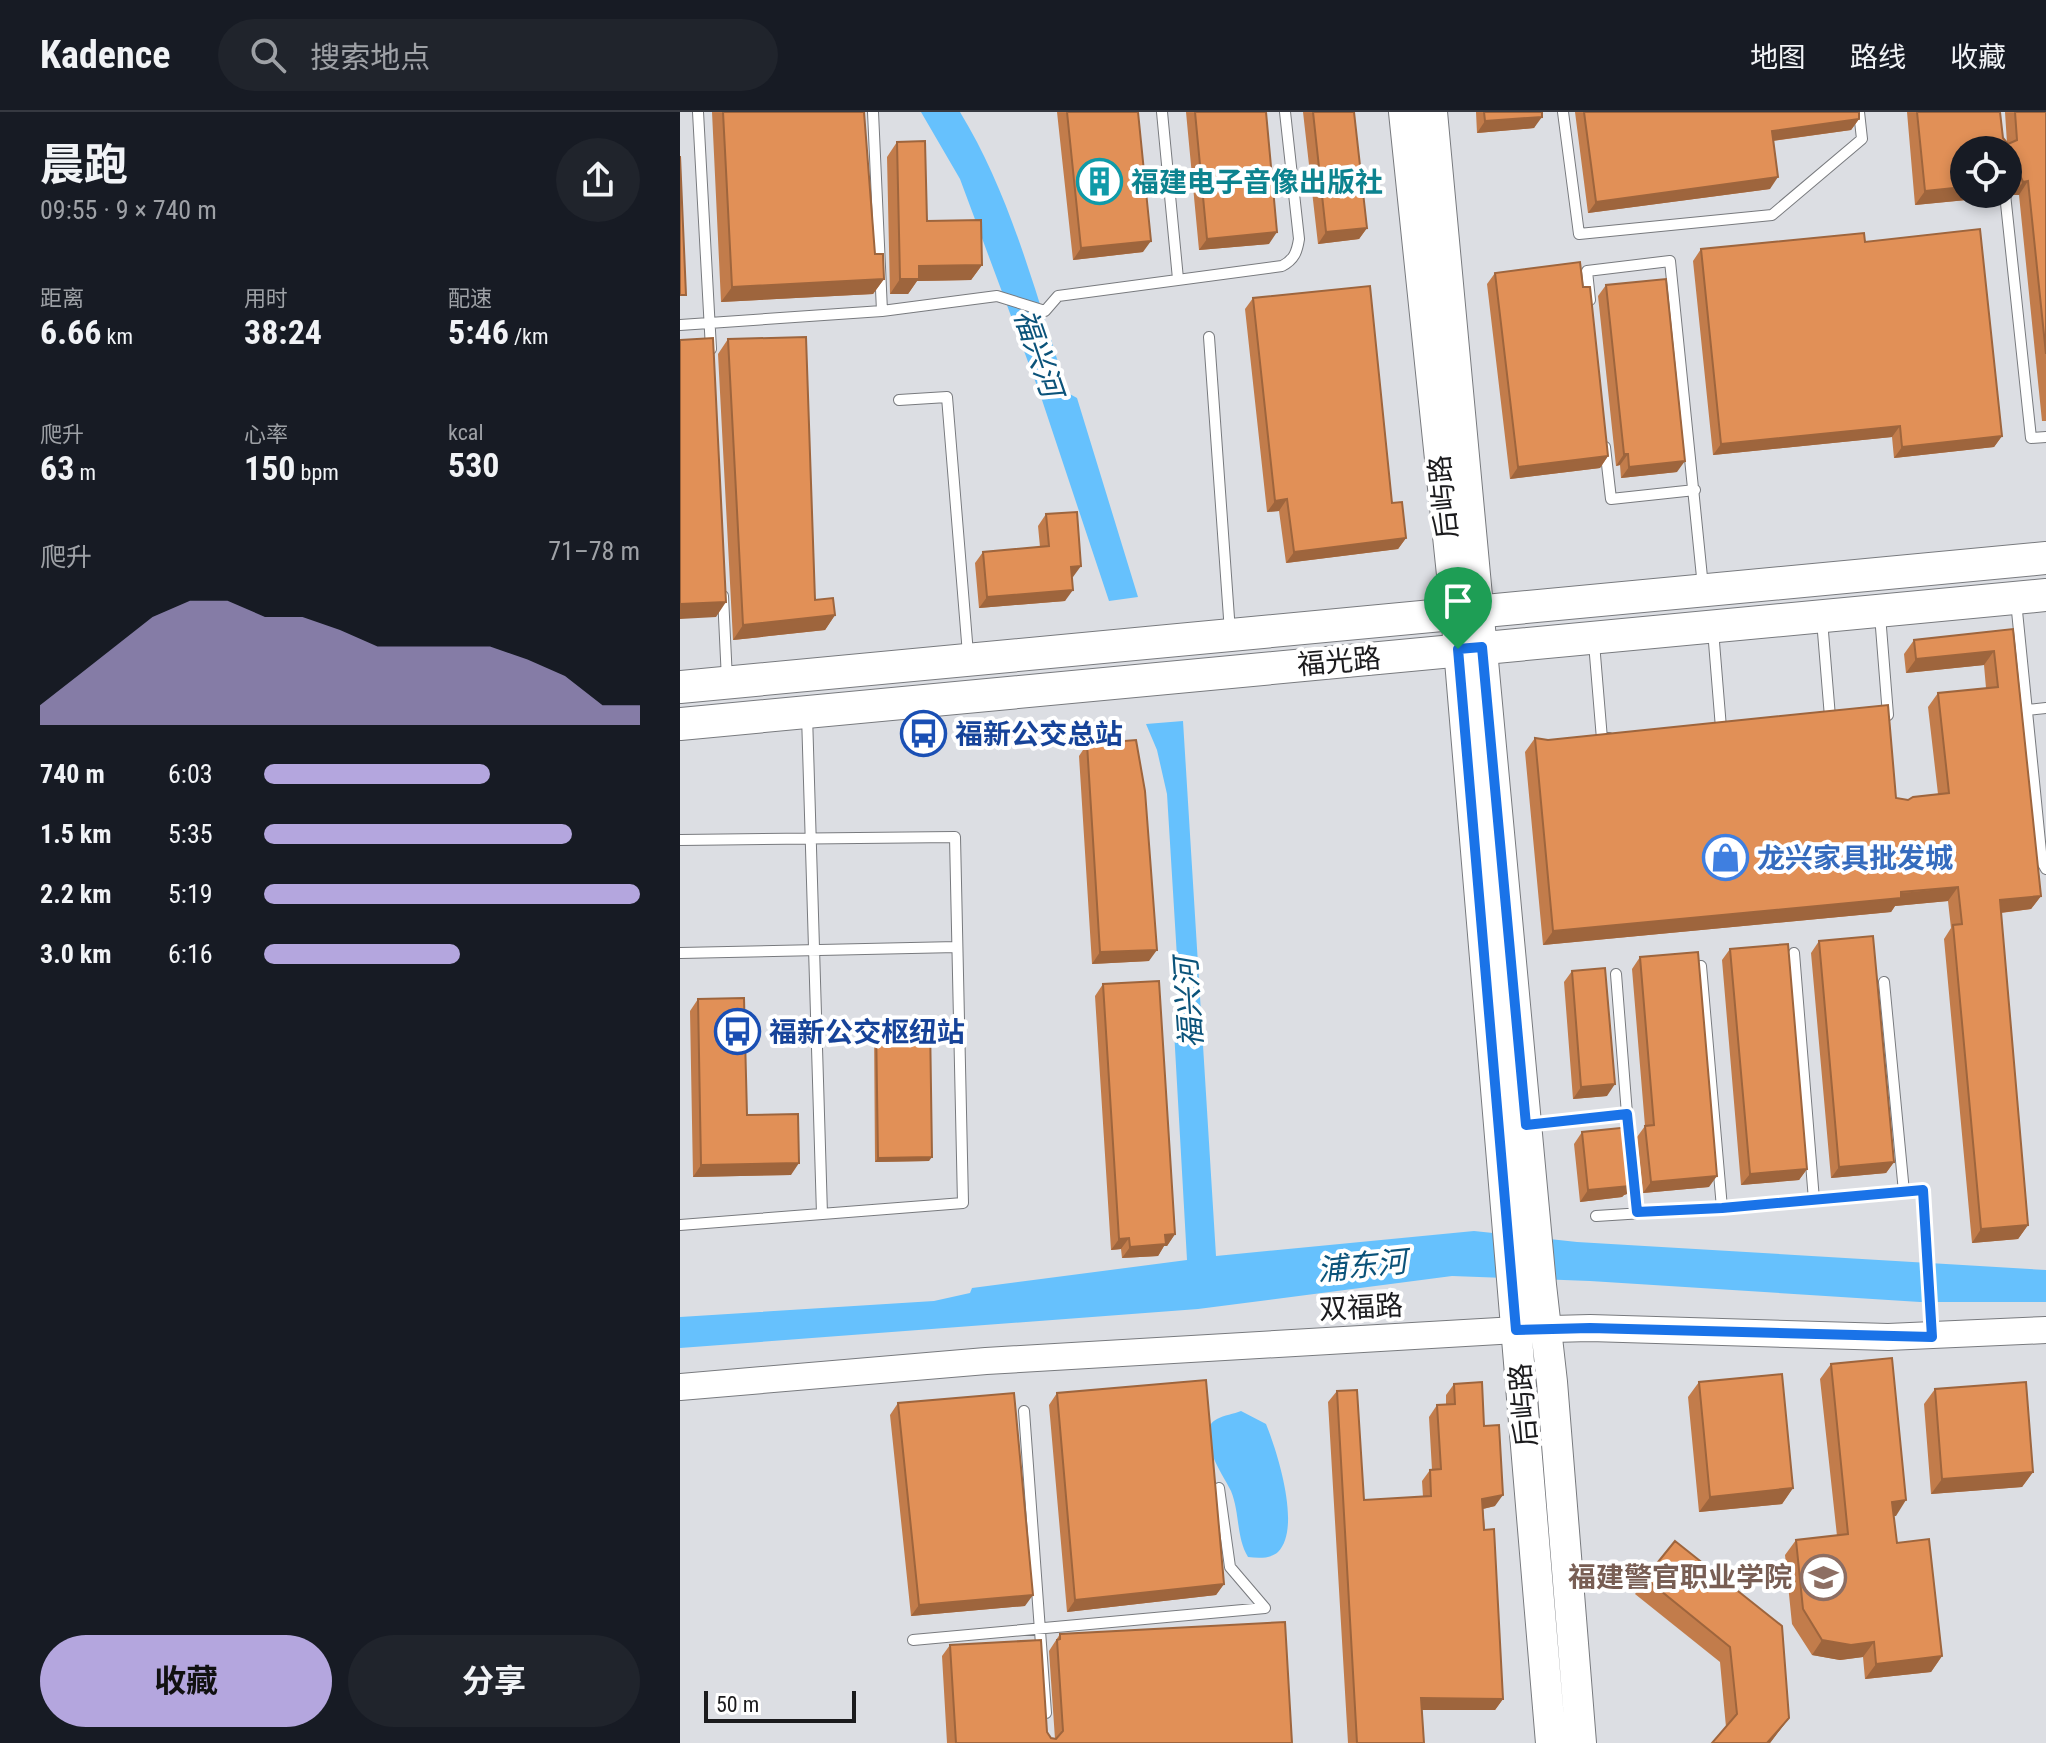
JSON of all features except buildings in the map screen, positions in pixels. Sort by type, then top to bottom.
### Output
[{"type":"main road","name":"后屿路","points":[[1404,112],[1467,612]]},
{"type":"main road","name":"后屿路","points":[[1432,112],[1467,612],[1531,1330],[1581,1743]]},
{"type":"main road","name":"福光路","points":[[680,687],[2046,558]]},
{"type":"main road","name":"福光路","points":[[680,724],[2031,596]]},
{"type":"main road","name":"后屿路","points":[[1470,648],[1526,1125],[1521,1218]]},
{"type":"main road","name":"后屿路","points":[[1531,1330],[1551,1743]]},
{"type":"street","name":"双福路","points":[[680,1387],[986,1361],[1531,1330],[1932,1337],[2046,1330]]},
{"type":"lane","points":[[698,112],[711,354]]},
{"type":"lane","points":[[873,112],[882,311]]},
{"type":"lane","points":[[1162,112],[1178,279]]},
{"type":"lane","points":[[680,325],[882,311],[997,296],[1045,311],[1058,296],[1282,266],[1291,261],[1297,252],[1299,239],[1285,112]]},
{"type":"lane","points":[[1563,112],[1579,234],[1772,215],[1862,139],[1859,112]]},
{"type":"lane","points":[[2006,208],[2031,438],[2046,437]]},
{"type":"lane","points":[[1592,317],[1587,271],[1670,261],[1703,589]]},
{"type":"lane","points":[[1209,337],[1230,634]]},
{"type":"lane","points":[[899,400],[947,397],[968,660]]},
{"type":"lane","points":[[1604,438],[1611,499],[1695,490]]},
{"type":"lane","points":[[722,588],[727,682]]},
{"type":"lane","points":[[2031,596],[2027,710],[2042,862],[2046,869]]},
{"type":"lane","points":[[1879,609],[1890,730]]},
{"type":"lane","points":[[1815,718],[1830,717],[1822,615]]},
{"type":"lane","points":[[1712,625],[1721,728]]},
{"type":"lane","points":[[1594,637],[1602,739]]},
{"type":"lane","points":[[2027,710],[2046,708]]},
{"type":"lane","points":[[807,713],[822,1214]]},
{"type":"lane","points":[[1706,729],[1737,726]]},
{"type":"lane","points":[[1589,740],[1617,738]]},
{"type":"lane","points":[[680,840],[955,837],[963,1203],[680,1225]]},
{"type":"lane","points":[[680,953],[957,947]]},
{"type":"lane","points":[[1794,953],[1814,1200]]},
{"type":"lane","points":[[1701,966],[1722,1208]]},
{"type":"lane","points":[[1616,974],[1637,1212]]},
{"type":"lane","points":[[1884,982],[1904,1192]]},
{"type":"lane","points":[[1526,1125],[1627,1114]]},
{"type":"lane","points":[[1596,1216],[1923,1190],[1932,1337]]},
{"type":"lane","points":[[1024,1411],[1046,1729]]},
{"type":"lane","points":[[913,1640],[1265,1608],[1230,1567],[1219,1488]]},
{"type":"water","name":"福兴河","points":[[921,112],[960,112],[994,179],[1022,249],[1068,393],[1077,398],[1138,597],[1109,601],[1040,394],[960,179]]},
{"type":"water","points":[[1183,721],[1216,1256],[1474,1231],[1577,1242],[2046,1270],[2046,1302],[1920,1302],[1590,1281],[1452,1276],[1198,1309],[680,1348],[680,1317],[934,1301],[970,1293],[972,1288],[1187,1260],[1173,1013],[1180,1006],[1167,794],[1157,750],[1146,724]]},
{"type":"water","points":[[1241,1411],[1266,1424],[1285,1489],[1288,1526],[1285,1541],[1278,1552],[1268,1557],[1248,1557],[1231,1491],[1209,1444],[1210,1425],[1217,1419]]},
{"type":"place","name":"福建电子音像出版社","points":[[1100,182]]},
{"type":"place","name":"福新公交总站","points":[[924,734]]},
{"type":"place","name":"龙兴家具批发城","points":[[1726,858]]},
{"type":"place","name":"福新公交枢纽站","points":[[738,1032]]},
{"type":"place","name":"福建警官职业学院","points":[[1823,1577]]},
{"type":"route","points":[[1482,647],[1526,1125],[1627,1114],[1637,1212],[1722,1208],[1923,1190],[1932,1337],[1590,1328],[1516,1330],[1458,649],[1482,647]]},
{"type":"water label","name":"浦东河","points":[[1362,1266]]}]
